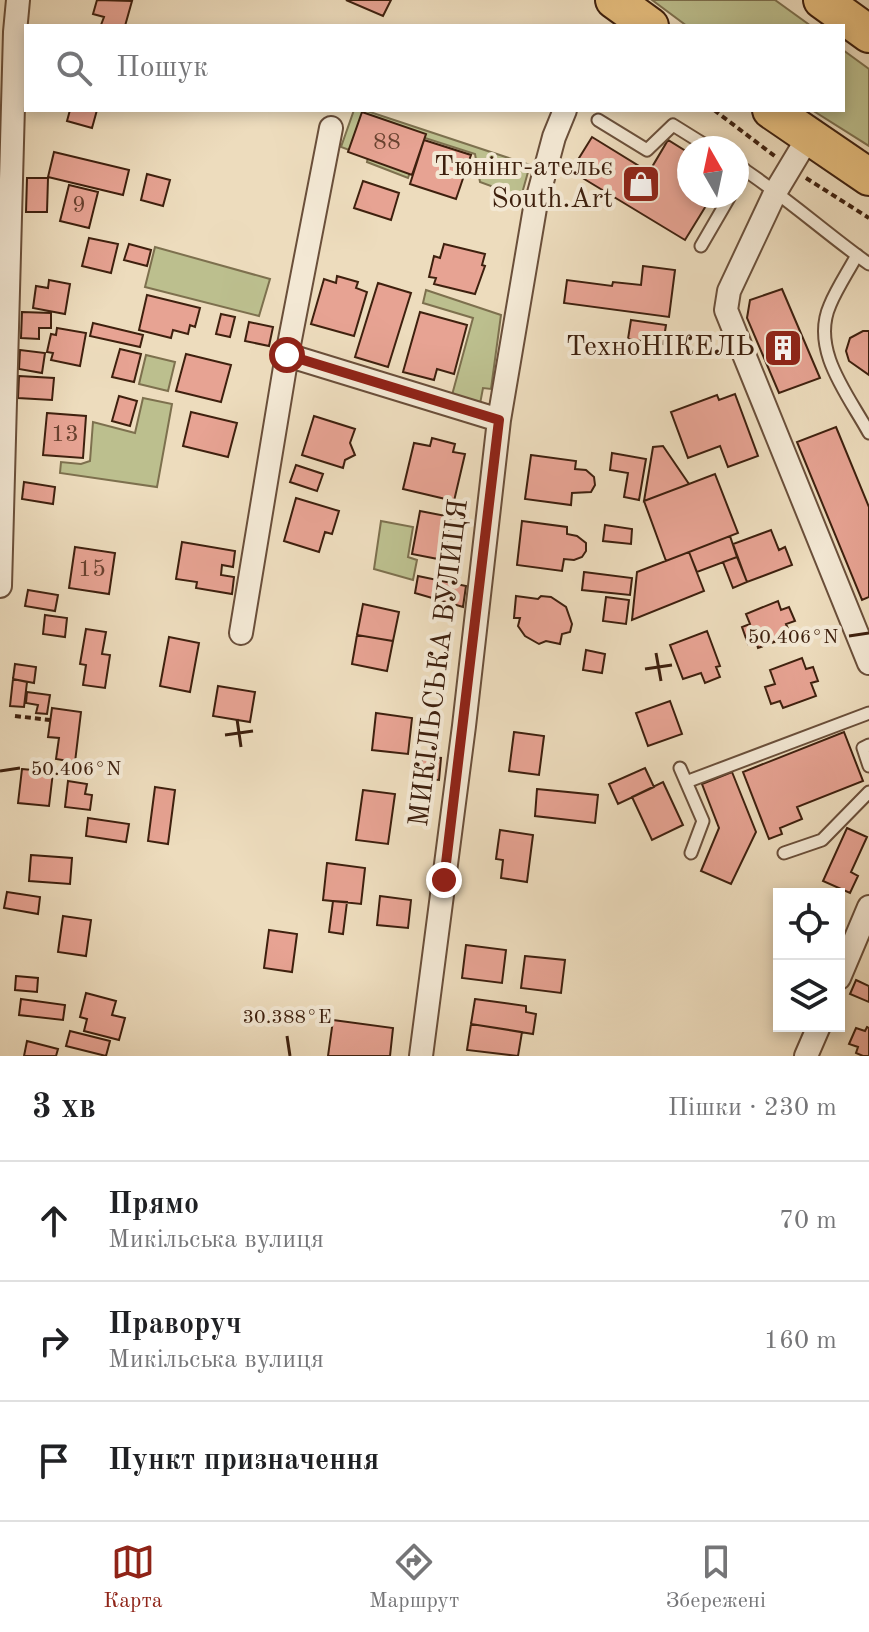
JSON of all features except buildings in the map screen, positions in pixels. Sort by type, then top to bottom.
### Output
[{"type":"highway","points":[[822,0],[869,34]]},
{"type":"highway","points":[[774,112],[869,177]]},
{"type":"street","points":[[0,586],[18,0]]},
{"type":"street","name":"МИКІЛЬСЬКА ВУЛИЦЯ","points":[[421,1056],[464,726],[499,420],[535,208],[554,137],[564,112]]},
{"type":"street","points":[[241,633],[287,355],[331,128]]},
{"type":"street","points":[[809,136],[776,191],[729,291],[726,310],[869,663]]},
{"type":"street","points":[[287,355],[499,420]]},
{"type":"street","points":[[845,964],[869,907]]},
{"type":"street","points":[[806,1056],[816,1032]]},
{"type":"lane","points":[[598,120],[647,150],[673,125],[691,136]]},
{"type":"lane","points":[[749,173],[869,264]]},
{"type":"lane","points":[[701,246],[723,208]]},
{"type":"lane","points":[[857,255],[828,308],[825,335],[828,359],[869,433]]},
{"type":"lane","points":[[686,782],[869,713]]},
{"type":"lane","points":[[869,745],[863,748],[869,766]]},
{"type":"lane","points":[[680,768],[703,821],[691,853]]},
{"type":"lane","points":[[784,853],[822,840],[869,792]]},
{"type":"path","points":[[717,112],[790,168],[869,218]]},
{"type":"path","points":[[15,716],[50,720]]},
{"type":"green space","points":[[652,0],[775,0],[808,24],[684,24]]},
{"type":"green space","points":[[845,51],[869,69],[869,146],[815,112],[845,112]]},
{"type":"green space","points":[[353,112],[370,112],[530,165],[521,197],[480,182],[475,154],[422,137],[408,178],[367,162],[368,157],[341,147]]},
{"type":"green space","points":[[155,247],[270,279],[259,316],[145,287]]},
{"type":"green space","points":[[426,290],[501,315],[491,389],[483,388],[480,404],[452,395],[473,318],[423,303]]},
{"type":"green space","points":[[146,355],[175,362],[168,391],[139,384]]},
{"type":"green space","points":[[143,398],[172,404],[157,487],[60,473],[61,462],[81,464],[90,461],[93,422],[135,433]]},
{"type":"green space","points":[[381,521],[413,527],[408,557],[417,560],[413,580],[374,569]]},
{"type":"place","name":"Тюнінг-ательє South.Art","points":[[641,184]]},
{"type":"place","name":"ТехноНІКЕЛЬ","points":[[783,348]]},
{"type":"route","points":[[287,355],[499,420],[444,880]]}]
